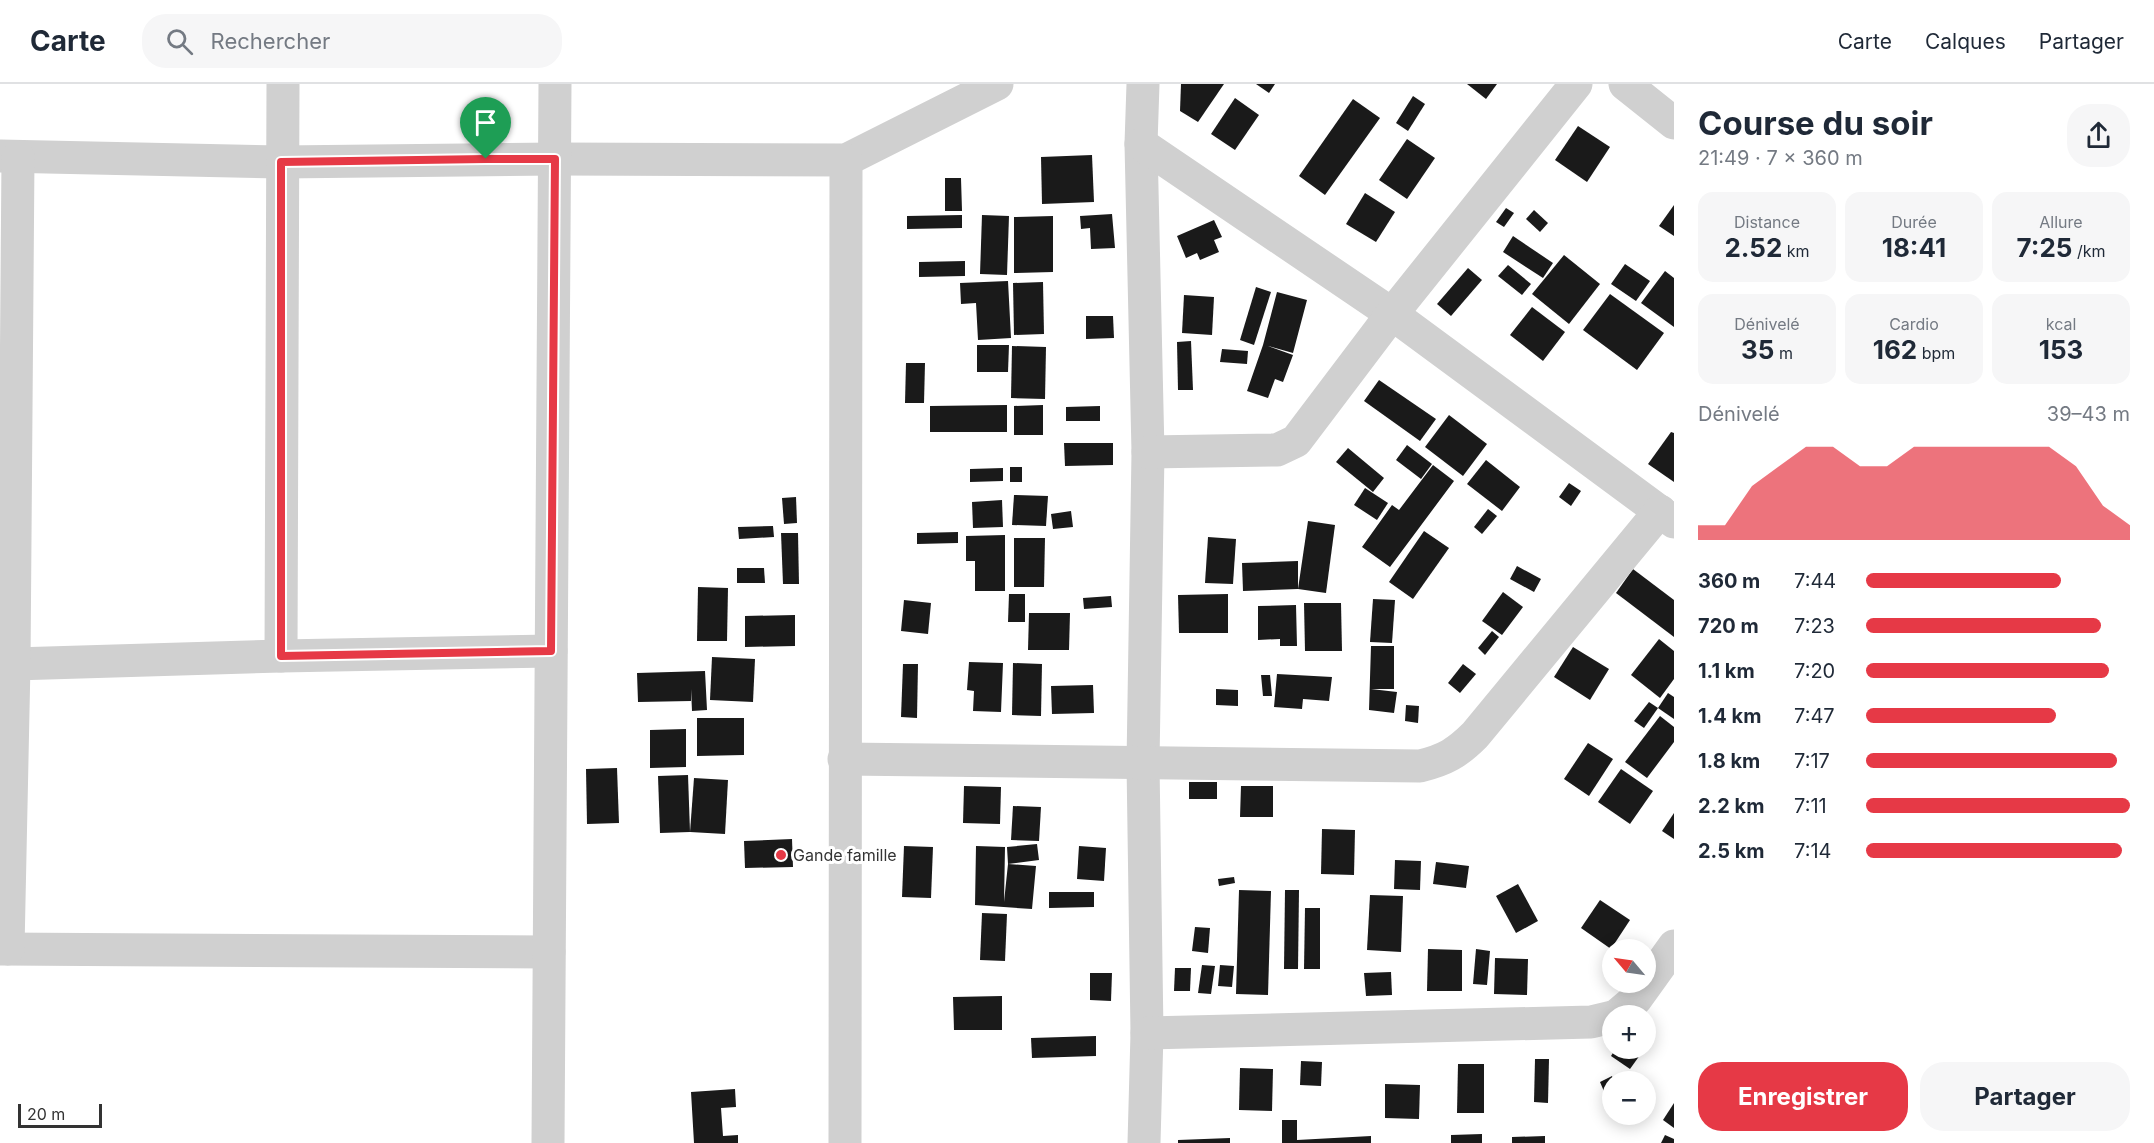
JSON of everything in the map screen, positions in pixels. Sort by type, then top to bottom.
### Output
[{"type":"street","points":[[281,656],[283,84]]},
{"type":"street","points":[[548,1143],[555,84]]},
{"type":"street","points":[[549,952],[4,949],[14,664],[9,156],[281,162],[555,159],[846,160],[997,84]]},
{"type":"street","points":[[1143,84],[1141,144],[1148,452],[1143,763],[1147,1033],[1144,1143]]},
{"type":"street","points":[[1148,452],[1277,450],[1296,441],[1392,314],[1576,84]]},
{"type":"street","points":[[1625,84],[1674,123]]},
{"type":"street","points":[[844,759],[1420,766],[1443,760],[1461,749],[1475,735],[1667,516],[1392,314],[1141,144]]},
{"type":"street","points":[[845,1143],[846,160]]},
{"type":"street","points":[[14,664],[551,651]]},
{"type":"street","points":[[1628,1005],[1636,999],[1674,946]]},
{"type":"street","points":[[1147,1033],[1591,1022],[1602,1019]]},
{"type":"building","points":[[1181,84],[1224,84],[1198,122],[1180,111]]},
{"type":"building","points":[[1256,84],[1275,84],[1269,93]]},
{"type":"building","points":[[1467,84],[1497,84],[1486,99]]},
{"type":"building","points":[[1413,96],[1425,104],[1408,131],[1396,123]]},
{"type":"building","points":[[1235,98],[1259,115],[1235,150],[1211,134]]},
{"type":"building","points":[[1353,99],[1380,118],[1325,195],[1299,176]]},
{"type":"building","points":[[1578,126],[1610,147],[1587,182],[1555,160]]},
{"type":"building","points":[[1407,139],[1435,158],[1407,199],[1379,180]]},
{"type":"building","points":[[1092,155],[1094,202],[1042,204],[1041,157]]},
{"type":"building","points":[[945,178],[961,178],[962,211],[945,211]]},
{"type":"building","points":[[1365,193],[1395,212],[1376,242],[1346,224]]},
{"type":"building","points":[[1674,205],[1674,236],[1659,226]]},
{"type":"building","points":[[1506,208],[1514,213],[1504,227],[1496,222]]},
{"type":"building","points":[[1534,210],[1548,223],[1540,232],[1526,219]]},
{"type":"building","points":[[1112,214],[1115,248],[1091,249],[1090,228],[1081,229],[1080,216]]},
{"type":"building","points":[[962,215],[962,228],[907,229],[907,216]]},
{"type":"building","points":[[982,215],[1009,216],[1007,275],[980,274]]},
{"type":"building","points":[[1053,216],[1053,272],[1014,273],[1014,217]]},
{"type":"building","points":[[1214,220],[1222,237],[1214,240],[1219,252],[1200,260],[1197,253],[1186,258],[1177,236]]},
{"type":"building","points":[[1513,236],[1553,263],[1543,278],[1503,252]]},
{"type":"building","points":[[1564,255],[1600,284],[1569,324],[1532,294]]},
{"type":"building","points":[[965,261],[965,276],[919,277],[919,262]]},
{"type":"building","points":[[1625,264],[1650,281],[1636,301],[1611,284]]},
{"type":"building","points":[[1508,265],[1531,284],[1522,295],[1498,276]]},
{"type":"building","points":[[1468,268],[1482,280],[1451,316],[1437,304]]},
{"type":"building","points":[[1665,271],[1674,278],[1674,327],[1641,303]]},
{"type":"building","points":[[1008,281],[1011,338],[978,340],[976,303],[961,304],[960,283]]},
{"type":"building","points":[[1043,282],[1044,334],[1014,335],[1013,283]]},
{"type":"building","points":[[1256,287],[1271,292],[1254,345],[1240,340]]},
{"type":"building","points":[[1277,292],[1307,300],[1293,353],[1268,346],[1293,355],[1283,382],[1275,379],[1268,398],[1247,391],[1263,345]]},
{"type":"building","points":[[1610,294],[1664,333],[1637,370],[1583,330]]},
{"type":"building","points":[[1184,295],[1214,297],[1212,335],[1182,333]]},
{"type":"building","points":[[1532,307],[1565,332],[1543,361],[1510,335]]},
{"type":"building","points":[[1086,316],[1113,316],[1114,338],[1086,339]]},
{"type":"building","points":[[1191,341],[1193,390],[1178,390],[1177,342]]},
{"type":"building","points":[[977,345],[1009,345],[1008,372],[977,372]]},
{"type":"building","points":[[1012,346],[1046,347],[1045,399],[1011,398]]},
{"type":"building","points":[[1222,349],[1248,351],[1247,364],[1220,362]]},
{"type":"building","points":[[906,363],[925,363],[924,403],[905,403]]},
{"type":"building","points":[[1379,380],[1436,419],[1420,441],[1364,401]]},
{"type":"building","points":[[1007,405],[1007,432],[930,432],[930,406]]},
{"type":"building","points":[[1043,405],[1043,435],[1014,435],[1014,406]]},
{"type":"building","points":[[1100,406],[1100,421],[1066,421],[1066,407]]},
{"type":"building","points":[[1449,415],[1487,444],[1463,476],[1425,447]]},
{"type":"building","points":[[1671,432],[1674,433],[1674,482],[1648,464]]},
{"type":"building","points":[[1064,443],[1113,443],[1113,465],[1065,466]]},
{"type":"building","points":[[1407,445],[1432,464],[1421,479],[1396,460]]},
{"type":"building","points":[[1348,448],[1384,478],[1373,492],[1336,462]]},
{"type":"building","points":[[1486,460],[1520,487],[1502,511],[1467,484]]},
{"type":"building","points":[[1433,465],[1454,481],[1390,567],[1362,547],[1392,505],[1399,510]]},
{"type":"building","points":[[1010,467],[1022,467],[1022,482],[1010,482]]},
{"type":"building","points":[[1003,468],[1003,481],[970,482],[970,469]]},
{"type":"building","points":[[1569,483],[1581,491],[1571,506],[1559,497]]},
{"type":"building","points":[[1365,488],[1388,503],[1377,520],[1354,505]]},
{"type":"building","points":[[1014,495],[1048,496],[1046,526],[1012,525]]},
{"type":"building","points":[[796,497],[797,523],[784,524],[782,498]]},
{"type":"building","points":[[1002,500],[1003,527],[973,528],[972,502]]},
{"type":"building","points":[[1488,509],[1497,516],[1482,534],[1474,527]]},
{"type":"building","points":[[1071,511],[1073,527],[1053,529],[1051,514]]},
{"type":"building","points":[[1308,521],[1335,525],[1326,593],[1298,589]]},
{"type":"building","points":[[773,526],[774,537],[739,539],[738,527]]},
{"type":"building","points":[[1424,531],[1449,548],[1413,599],[1389,582]]},
{"type":"building","points":[[958,532],[958,543],[917,544],[917,533]]},
{"type":"building","points":[[781,533],[798,533],[799,584],[783,584]]},
{"type":"building","points":[[1005,535],[1005,591],[975,591],[975,561],[966,561],[966,536]]},
{"type":"building","points":[[1208,537],[1236,539],[1233,584],[1205,583]]},
{"type":"building","points":[[1014,538],[1045,538],[1044,587],[1014,587]]},
{"type":"building","points":[[1298,561],[1298,589],[1243,591],[1242,563]]},
{"type":"building","points":[[1517,566],[1541,579],[1534,592],[1510,579]]},
{"type":"building","points":[[737,568],[764,568],[765,583],[737,583]]},
{"type":"building","points":[[1633,569],[1674,600],[1674,637],[1616,593]]},
{"type":"building","points":[[698,587],[728,588],[727,641],[697,641]]},
{"type":"building","points":[[1503,592],[1523,607],[1502,635],[1482,621]]},
{"type":"building","points":[[1009,594],[1025,594],[1025,622],[1008,622]]},
{"type":"building","points":[[1228,594],[1228,633],[1179,633],[1178,595]]},
{"type":"building","points":[[1111,596],[1112,607],[1084,609],[1083,598]]},
{"type":"building","points":[[1373,599],[1395,600],[1392,643],[1370,642]]},
{"type":"building","points":[[904,600],[931,603],[928,634],[901,631]]},
{"type":"building","points":[[1304,603],[1341,603],[1342,651],[1305,651]]},
{"type":"building","points":[[1296,605],[1297,646],[1280,646],[1280,639],[1258,640],[1258,606]]},
{"type":"building","points":[[1029,613],[1070,613],[1069,650],[1028,650]]},
{"type":"building","points":[[795,615],[795,646],[745,647],[745,616]]},
{"type":"building","points":[[1492,631],[1499,637],[1485,655],[1478,648]]},
{"type":"building","points":[[1659,639],[1674,651],[1674,679],[1660,698],[1631,675]]},
{"type":"building","points":[[1371,646],[1394,646],[1394,689],[1371,689],[1397,692],[1394,713],[1369,710]]},
{"type":"building","points":[[1573,647],[1609,669],[1590,700],[1554,677]]},
{"type":"building","points":[[712,657],[755,659],[753,702],[710,700]]},
{"type":"building","points":[[969,662],[1003,663],[1001,712],[973,711],[974,691],[967,690]]},
{"type":"building","points":[[1013,663],[1042,664],[1041,716],[1012,715]]},
{"type":"building","points":[[903,664],[918,664],[917,718],[901,717]]},
{"type":"building","points":[[1463,664],[1476,674],[1460,693],[1448,683]]},
{"type":"building","points":[[705,671],[707,710],[692,711],[691,689],[691,701],[638,702],[637,673]]},
{"type":"building","points":[[1277,674],[1332,677],[1329,701],[1303,699],[1302,709],[1274,707]]},
{"type":"building","points":[[1261,675],[1270,675],[1272,696],[1263,696]]},
{"type":"building","points":[[1093,685],[1094,713],[1052,714],[1051,686]]},
{"type":"building","points":[[1216,689],[1238,690],[1238,706],[1216,705]]},
{"type":"building","points":[[1668,693],[1674,697],[1674,719],[1658,708]]},
{"type":"building","points":[[1649,702],[1658,708],[1644,728],[1634,721]]},
{"type":"building","points":[[1406,705],[1419,706],[1418,723],[1405,721]]},
{"type":"building","points":[[1660,716],[1674,727],[1674,742],[1647,778],[1625,762]]},
{"type":"building","points":[[697,718],[744,718],[744,755],[697,756]]},
{"type":"building","points":[[686,729],[686,767],[650,768],[650,730]]},
{"type":"building","points":[[1588,743],[1613,759],[1589,796],[1564,779]]},
{"type":"building","points":[[617,768],[619,823],[587,824],[586,769]]},
{"type":"building","points":[[1621,769],[1653,791],[1630,824],[1598,802]]},
{"type":"building","points":[[688,775],[690,832],[660,833],[658,776]]},
{"type":"building","points":[[694,778],[728,780],[725,834],[690,832]]},
{"type":"building","points":[[1189,782],[1217,782],[1217,799],[1189,799]]},
{"type":"building","points":[[964,786],[1001,787],[1000,824],[963,823]]},
{"type":"building","points":[[1241,786],[1273,786],[1273,817],[1240,817]]},
{"type":"building","points":[[1013,806],[1041,807],[1039,841],[1011,840]]},
{"type":"building","points":[[1674,813],[1674,839],[1662,831]]},
{"type":"building","points":[[1322,829],[1355,830],[1354,875],[1321,874]]},
{"type":"building","points":[[792,839],[793,867],[745,868],[744,841]]},
{"type":"building","points":[[1037,844],[1039,860],[1008,864],[1007,847]]},
{"type":"building","points":[[904,846],[933,847],[931,898],[902,897]]},
{"type":"building","points":[[976,846],[1005,847],[1004,902],[1008,864],[1036,866],[1032,909],[975,905]]},
{"type":"building","points":[[1079,846],[1106,848],[1104,881],[1077,879]]},
{"type":"building","points":[[1395,860],[1421,861],[1420,890],[1394,889]]},
{"type":"building","points":[[1436,862],[1469,866],[1466,888],[1433,884]]},
{"type":"building","points":[[1234,877],[1235,883],[1219,886],[1218,879]]},
{"type":"building","points":[[1518,884],[1538,921],[1516,933],[1496,896]]},
{"type":"building","points":[[1239,890],[1271,891],[1268,995],[1236,994]]},
{"type":"building","points":[[1285,890],[1299,890],[1298,969],[1284,969]]},
{"type":"building","points":[[1049,892],[1094,892],[1094,907],[1049,908]]},
{"type":"building","points":[[1370,895],[1403,896],[1401,952],[1367,950]]},
{"type":"building","points":[[1600,900],[1630,920],[1618,939],[1602,939],[1602,943],[1581,928]]},
{"type":"building","points":[[1305,908],[1320,908],[1320,969],[1304,969]]},
{"type":"building","points":[[982,913],[1007,914],[1005,961],[980,960]]},
{"type":"building","points":[[1195,927],[1210,928],[1208,953],[1192,951]]},
{"type":"building","points":[[1428,949],[1462,950],[1462,991],[1427,991]]},
{"type":"building","points":[[1476,949],[1490,951],[1487,985],[1473,984]]},
{"type":"building","points":[[1495,958],[1528,959],[1527,995],[1494,994]]},
{"type":"building","points":[[1202,965],[1215,966],[1211,994],[1198,993]]},
{"type":"building","points":[[1220,965],[1234,966],[1232,987],[1218,986]]},
{"type":"building","points":[[1175,968],[1191,968],[1190,991],[1174,991]]},
{"type":"building","points":[[1391,972],[1392,995],[1366,996],[1364,973]]},
{"type":"building","points":[[1090,973],[1112,973],[1111,1001],[1090,1000]]},
{"type":"building","points":[[1002,996],[1002,1030],[954,1030],[953,997]]},
{"type":"building","points":[[1096,1036],[1096,1056],[1032,1058],[1031,1038]]},
{"type":"building","points":[[1535,1059],[1549,1059],[1548,1103],[1534,1102]]},
{"type":"building","points":[[1615,1059],[1637,1059],[1630,1069]]},
{"type":"building","points":[[1301,1061],[1322,1062],[1321,1086],[1300,1085]]},
{"type":"building","points":[[1458,1064],[1484,1064],[1484,1113],[1457,1113]]},
{"type":"building","points":[[1240,1068],[1273,1069],[1272,1111],[1239,1110]]},
{"type":"building","points":[[1385,1084],[1420,1085],[1419,1119],[1385,1118]]},
{"type":"building","points":[[735,1089],[736,1107],[721,1108],[723,1136],[738,1135],[738,1143],[694,1143],[691,1092]]},
{"type":"building","points":[[1674,1103],[1674,1128],[1663,1120]]},
{"type":"building","points":[[1282,1120],[1297,1120],[1297,1140],[1371,1136],[1371,1143],[1282,1143]]},
{"type":"building","points":[[1482,1134],[1482,1143],[1451,1143],[1451,1135]]},
{"type":"building","points":[[1665,1135],[1674,1139],[1674,1143],[1661,1143]]},
{"type":"building","points":[[1545,1136],[1545,1143],[1512,1143],[1512,1137]]},
{"type":"building","points":[[1230,1138],[1230,1143],[1178,1143],[1178,1140]]},
{"type":"place","name":"Gande famille","points":[[781,855]]},
{"type":"route","points":[[486,159],[555,159],[551,651],[281,656],[281,162],[486,159]]}]
